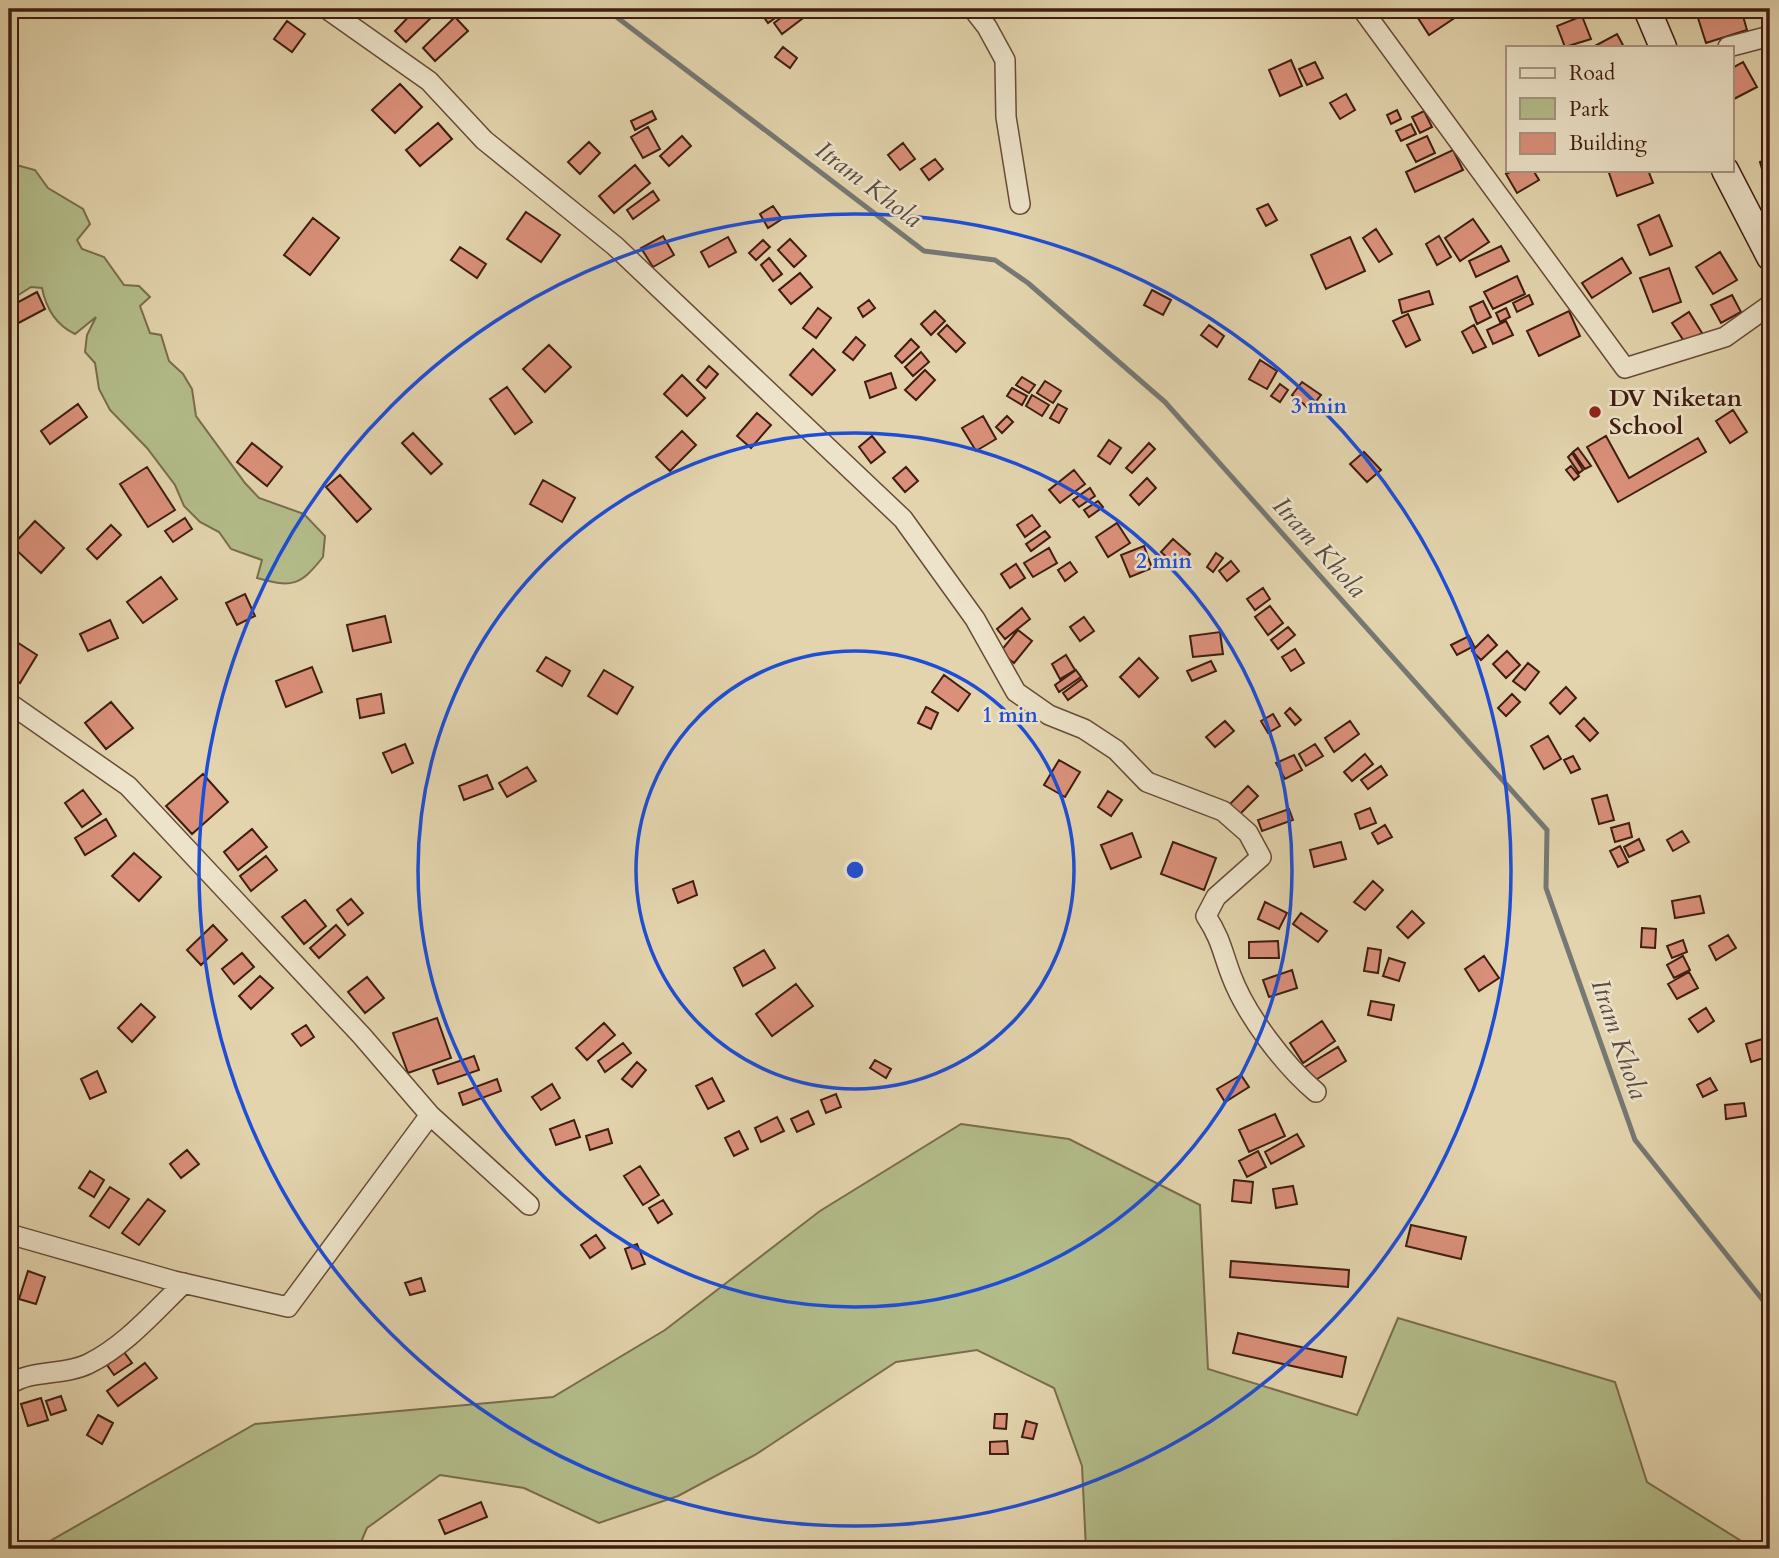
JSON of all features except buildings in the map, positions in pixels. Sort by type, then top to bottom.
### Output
[{"type":"main road","points":[[1647,9],[1662,46]]},
{"type":"main road","points":[[1726,172],[1770,257]]},
{"type":"street","points":[[327,9],[429,81],[484,140],[615,246],[902,519],[975,619],[1016,692],[1049,715],[1084,729],[1116,750],[1147,782],[1223,811],[1248,833],[1261,857],[1216,897],[1206,916],[1222,941],[1231,976],[1256,1019],[1296,1075],[1316,1092]]},
{"type":"street","points":[[973,9],[987,27],[1005,60],[1006,117],[1020,204]]},
{"type":"street","points":[[1362,9],[1625,368],[1725,337],[1770,305]]},
{"type":"street","points":[[1732,46],[1770,36]]},
{"type":"street","points":[[9,703],[128,786],[362,1036],[430,1115],[529,1205]]},
{"type":"street","points":[[9,1234],[184,1283],[288,1307],[430,1115]]},
{"type":"street","points":[[9,1385],[18,1378],[86,1365],[131,1335],[184,1283]]},
{"type":"green space","points":[[9,163],[35,170],[48,188],[83,209],[90,224],[77,240],[82,249],[104,257],[124,285],[139,286],[150,297],[140,306],[150,333],[161,335],[169,361],[183,374],[192,389],[196,416],[245,483],[259,498],[304,514],[325,536],[323,557],[308,574],[287,583],[257,578],[262,560],[231,549],[219,532],[200,522],[184,506],[175,485],[147,448],[110,410],[99,389],[95,363],[85,352],[87,335],[96,317],[75,334],[62,326],[53,315],[42,288],[31,287],[9,301]]},
{"type":"green space","points":[[961,1124],[1069,1139],[1200,1205],[1208,1369],[1357,1415],[1398,1318],[1615,1382],[1647,1482],[1754,1549],[1086,1549],[1082,1466],[1054,1388],[977,1350],[896,1362],[755,1455],[678,1496],[599,1523],[524,1488],[440,1475],[367,1528],[358,1549],[36,1549],[255,1424],[553,1397],[665,1330],[820,1211]]},
{"type":"waterway","name":"Itram Khola","points":[[606,9],[924,251],[995,260],[1028,283],[1165,402],[1547,830],[1546,888],[1635,1140],[1770,1309]]},
{"type":"place","name":"DV Niketan School","points":[[1595,412]]}]
